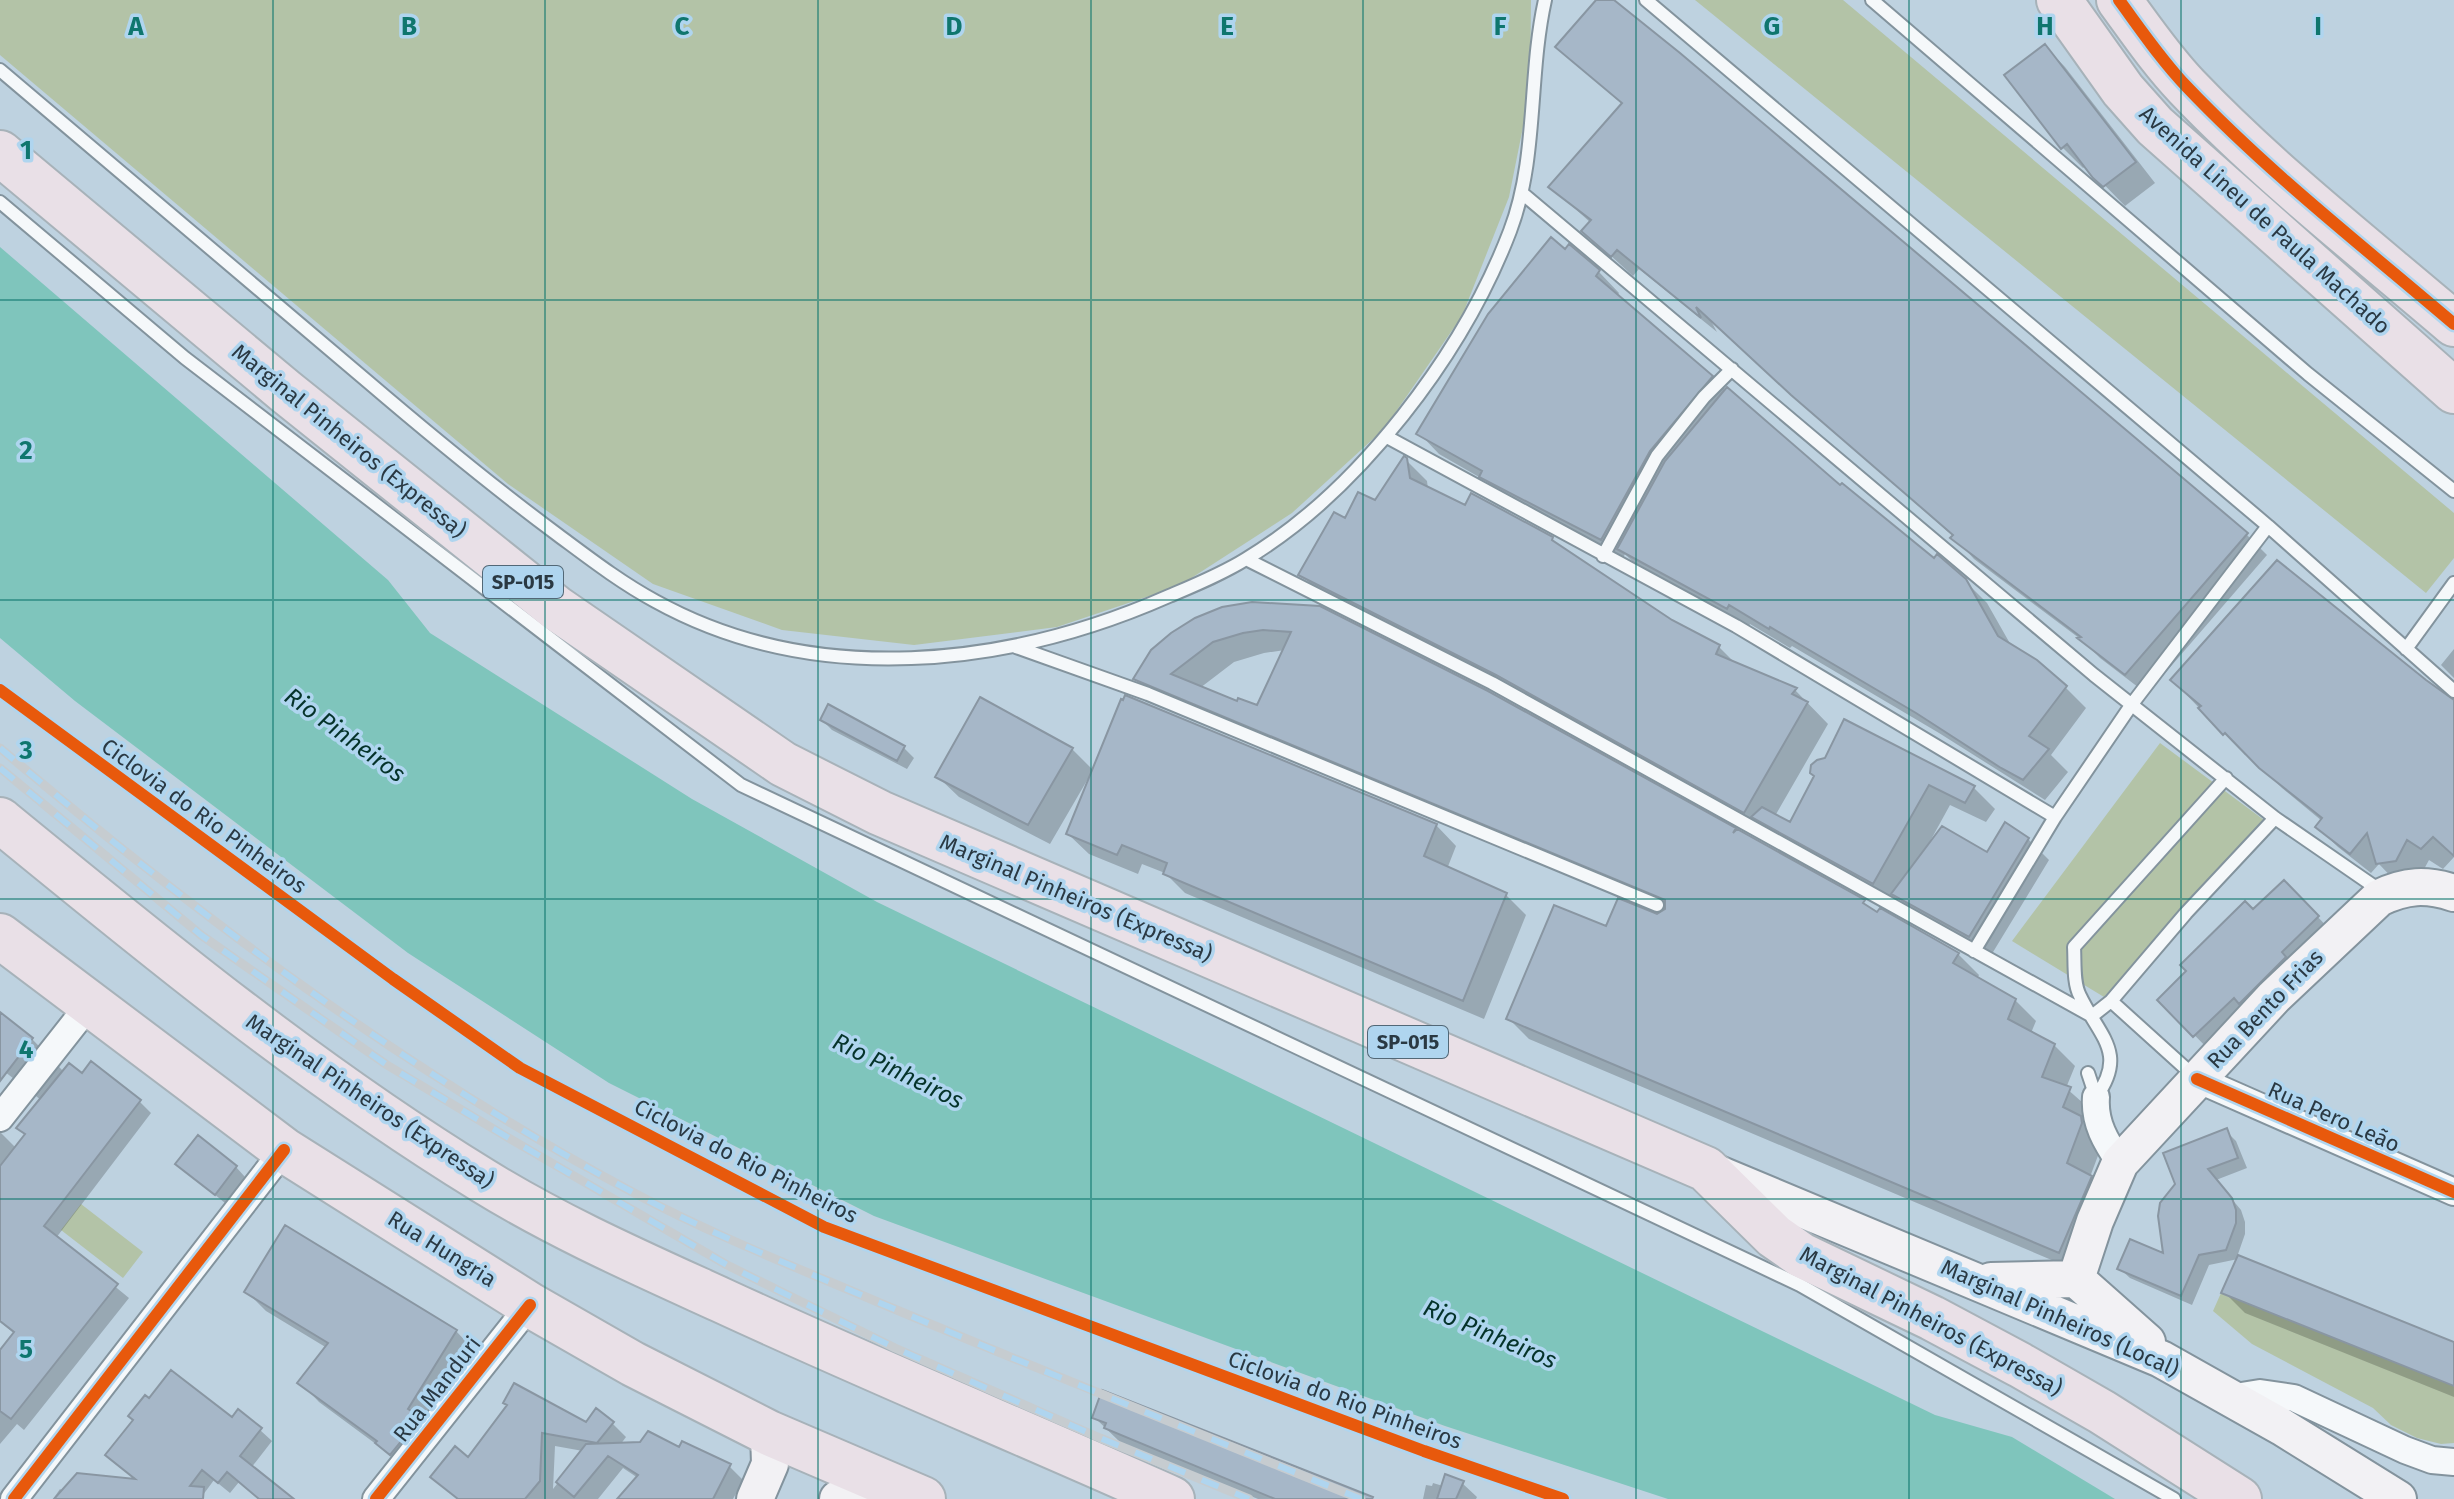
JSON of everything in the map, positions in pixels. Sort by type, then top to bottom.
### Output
[{"type":"highway","name":"Avenida Lineu de Paula Machado","points":[[2059,0],[2123,90],[2155,126],[2454,391]]},
{"type":"highway","name":"Avenida Lineu de Paula Machado","points":[[2119,0],[2188,88],[2278,172],[2454,324]]},
{"type":"highway","name":"Marginal Pinheiros (Expressa)","points":[[0,153],[285,391],[556,608],[783,764],[880,813],[1706,1169],[1774,1236],[1801,1255],[1932,1318],[2020,1365],[2102,1412],[2239,1499]]},
{"type":"highway","name":"Marginal Pinheiros (Expressa)","points":[[0,820],[198,982],[364,1102],[483,1180],[561,1225],[658,1271],[1172,1499]]},
{"type":"highway","name":"Rua Hungria","points":[[0,936],[284,1150],[530,1305],[633,1364],[769,1433],[923,1499]]},
{"type":"main road","name":"Rua Bento Frias","points":[[2076,1279],[2095,1221],[2120,1163],[2274,997],[2379,898],[2397,889],[2417,885],[2454,893]]},
{"type":"main road","name":"Marginal Pinheiros (Local)","points":[[1706,1169],[2161,1359],[2282,1427],[2398,1499]]},
{"type":"main road","points":[[1977,1281],[2076,1279],[2149,1343],[2161,1359]]},
{"type":"main road","points":[[755,1499],[770,1464],[769,1433]]},
{"type":"main road","points":[[838,1499],[912,1499]]},
{"type":"street","points":[[0,1118],[89,1005]]},
{"type":"street","name":"Rua Pero Leão","points":[[2197,1079],[2454,1192]]},
{"type":"street","points":[[2092,1085],[2098,1125],[2120,1163]]},
{"type":"street","points":[[14,1499],[284,1150]]},
{"type":"street","name":"Rua Manduri","points":[[376,1499],[530,1305]]},
{"type":"street","points":[[2229,1398],[2260,1393],[2294,1398],[2405,1450],[2432,1460],[2454,1462]]},
{"type":"lane","points":[[0,70],[479,476],[603,569],[654,601],[712,629],[755,643],[799,653],[857,658],[934,658],[1016,647],[1114,619],[1196,584],[1246,559],[1289,528],[1352,474],[1387,437],[1464,325],[1510,232],[1522,193],[1545,0]]},
{"type":"lane","points":[[1646,0],[2268,526],[2454,691]]},
{"type":"lane","points":[[1872,0],[2295,363],[2454,491]]},
{"type":"lane","points":[[1522,193],[2132,704],[2275,818],[2375,887]]},
{"type":"lane","points":[[0,202],[185,358],[741,785],[1800,1285],[2174,1499]]},
{"type":"lane","points":[[1603,556],[1657,456],[1704,397],[1732,369]]},
{"type":"lane","points":[[1387,437],[1736,626],[2055,817]]},
{"type":"lane","points":[[1974,951],[2055,817],[2132,704],[2268,526]]},
{"type":"lane","points":[[1246,559],[1492,683],[2092,1016]]},
{"type":"lane","points":[[2406,649],[2454,583]]},
{"type":"lane","points":[[1016,647],[1148,694],[1657,905]]},
{"type":"lane","points":[[2092,1085],[2111,1070],[2110,1054],[2078,993],[2074,947],[2226,778]]},
{"type":"lane","points":[[2092,1016],[2111,1001],[2186,913],[2275,818]]},
{"type":"lane","points":[[2111,1001],[2197,1079]]},
{"type":"shaded area","points":[[0,0],[1531,0],[1530,92],[1509,197],[1462,316],[1384,429],[1292,513],[1179,586],[1057,627],[914,645],[782,630],[653,584],[508,484],[0,55]]},
{"type":"shaded area","points":[[1695,0],[1843,0],[2454,513],[2454,558],[2426,593]]},
{"type":"shaded area","points":[[2160,743],[2264,820],[2104,997],[2012,941]]},
{"type":"shaded area","points":[[81,1204],[143,1252],[123,1278],[61,1230]]},
{"type":"shaded area","points":[[2221,1293],[2454,1386],[2454,1443],[2441,1444],[2417,1438],[2391,1425],[2373,1408],[2252,1344],[2213,1311]]},
{"type":"water","name":"Rio Pinheiros","points":[[0,247],[388,580],[430,633],[692,799],[877,902],[1935,1415],[2012,1437],[2115,1499],[1668,1499],[1445,1426],[874,1216],[609,1083],[408,953],[75,701],[0,638]]},
{"type":"building","points":[[1596,0],[1614,0],[1680,53],[2248,533],[2125,675],[2077,638],[2081,637],[1950,538],[1953,535],[1791,395],[1696,307],[1701,318],[1617,250],[1611,257],[1581,231],[1591,220],[1548,187],[1622,103],[1555,47]]},
{"type":"building","points":[[2045,44],[2136,162],[2103,187],[2067,144],[2061,149],[2004,75]]},
{"type":"building","points":[[1551,237],[1565,249],[1569,244],[1600,270],[1596,276],[1713,376],[1650,451],[1601,540],[1479,477],[1482,471],[1416,434],[1488,314]]},
{"type":"building","points":[[1727,387],[1840,485],[1842,483],[1934,558],[1937,554],[1966,579],[1998,636],[2037,660],[2067,686],[2029,736],[2049,749],[2023,780],[1770,627],[1729,605],[1727,609],[1617,549],[1665,461]]},
{"type":"building","points":[[1404,456],[1410,478],[1465,505],[1471,493],[1553,537],[1552,540],[1672,620],[1720,645],[1716,654],[1797,688],[1792,694],[1808,702],[1744,813],[1496,675],[1298,575],[1334,512],[1345,518],[1358,492],[1375,500]]},
{"type":"building","points":[[2277,560],[2454,700],[2454,856],[2433,837],[2421,849],[2407,840],[2396,861],[2376,864],[2367,833],[2350,854],[2315,827],[2322,818],[2259,768],[2225,733],[2223,735],[2198,708],[2201,706],[2170,680]]},
{"type":"building","points":[[1252,602],[1320,606],[1488,691],[1736,828],[1733,833],[1737,829],[1865,900],[1863,903],[1877,912],[1880,908],[1959,953],[1953,963],[2016,999],[2008,1019],[2055,1044],[2042,1077],[2071,1087],[2063,1107],[2081,1116],[2082,1123],[2067,1163],[2092,1176],[2059,1253],[1506,1019],[1554,905],[1606,926],[1618,898],[1657,914],[1665,909],[1665,900],[1133,679],[1151,650],[1171,633],[1195,618],[1222,607]],"holes":[[[1263,630],[1291,632],[1257,705],[1238,698],[1237,701],[1171,674],[1213,642]]]},
{"type":"building","points":[[1125,695],[1437,824],[1424,856],[1507,893],[1463,1001],[1163,874],[1167,863],[1122,845],[1117,855],[1066,834]]},
{"type":"building","points":[[980,697],[1073,748],[1028,825],[935,777]]},
{"type":"building","points":[[828,704],[905,746],[897,761],[820,720]]},
{"type":"building","points":[[1844,719],[1975,786],[1965,803],[1929,785],[1873,884],[1751,817],[1762,807],[1790,822],[1814,776],[1810,773],[1811,765],[1825,758]]},
{"type":"building","points":[[2005,822],[2029,838],[1969,937],[1891,894],[1942,826],[1987,852]]},
{"type":"building","points":[[2284,880],[2319,916],[2282,952],[2286,957],[2239,1004],[2234,998],[2193,1037],[2157,1000],[2186,971],[2180,965],[2245,901],[2253,909]]},
{"type":"building","points":[[0,1012],[33,1038],[0,1081]]},
{"type":"building","points":[[91,1061],[141,1100],[44,1226],[118,1284],[11,1419],[0,1411],[0,1350],[14,1332],[0,1321],[0,1166],[25,1134],[16,1128],[69,1063],[82,1073]]},
{"type":"building","points":[[2227,1128],[2238,1158],[2208,1169],[2232,1198],[2236,1210],[2236,1223],[2226,1250],[2199,1255],[2181,1296],[2117,1269],[2130,1239],[2163,1253],[2158,1216],[2160,1203],[2175,1184],[2163,1153]]},
{"type":"building","points":[[198,1135],[237,1166],[215,1195],[175,1164]]},
{"type":"building","points":[[285,1225],[457,1330],[408,1409],[421,1417],[390,1455],[375,1443],[377,1441],[297,1383],[328,1343],[244,1292]]},
{"type":"building","points":[[2238,1255],[2454,1342],[2454,1386],[2221,1293]]},
{"type":"building","points":[[171,1370],[232,1417],[238,1409],[262,1428],[240,1456],[294,1499],[259,1499],[227,1472],[218,1483],[202,1470],[190,1486],[204,1487],[203,1499],[54,1499],[77,1473],[135,1479],[105,1455],[133,1420],[128,1416],[145,1395],[149,1398]]},
{"type":"building","points":[[514,1383],[586,1422],[596,1408],[614,1422],[597,1443],[542,1433],[540,1481],[525,1499],[458,1499],[430,1477],[455,1446],[468,1457],[507,1405],[503,1403]]},
{"type":"building","points":[[1102,1390],[1373,1497],[1275,1499],[1104,1428],[1106,1423],[1092,1418]]},
{"type":"building","points":[[648,1431],[679,1447],[682,1441],[731,1464],[713,1499],[617,1499],[638,1475],[608,1456],[574,1497],[556,1482],[586,1444],[640,1442]]},
{"type":"building","points":[[1445,1474],[1464,1481],[1456,1499],[1437,1499]]},
{"type":"railway","points":[[0,748],[151,872],[306,988],[467,1096],[636,1194],[788,1264],[1361,1499]]},
{"type":"railway","points":[[0,768],[201,935],[387,1065],[507,1137],[727,1265],[895,1348],[1249,1499]]},
{"type":"cycle path","points":[[2119,0],[2169,67],[2218,119],[2454,324]]},
{"type":"cycle path","name":"Ciclovia do Rio Pinheiros","points":[[0,690],[393,979],[520,1068],[824,1227],[1424,1451],[1563,1499]]},
{"type":"cycle path","points":[[2197,1079],[2454,1192]]},
{"type":"cycle path","points":[[14,1499],[284,1150]]},
{"type":"cycle path","points":[[376,1499],[530,1305]]}]
